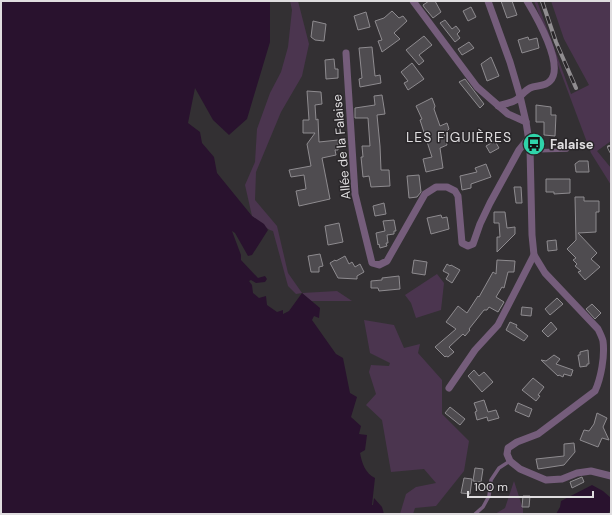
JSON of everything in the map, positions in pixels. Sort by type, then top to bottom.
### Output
[{"type":"street","points":[[413,1],[477,87],[508,114],[526,122]]},
{"type":"street","points":[[488,1],[510,62],[526,122],[530,151],[532,236],[534,255],[545,273],[598,329],[603,341],[600,381],[594,391],[538,434],[517,442],[508,448],[507,454],[510,461],[520,469],[546,480],[562,479],[577,473],[591,471],[611,476]]},
{"type":"street","points":[[498,106],[516,100],[523,92],[532,87],[550,82],[553,76],[554,67],[541,26],[528,1]]},
{"type":"street","name":"Allée de la Falaise","points":[[346,53],[355,194],[372,263],[379,265],[387,261],[425,194],[436,187],[447,187],[455,191],[458,196],[462,243],[468,246],[473,244],[490,203],[519,150],[528,140]]},
{"type":"street","points":[[449,388],[475,350],[498,326],[534,255]]},
{"type":"lane","points":[[530,151],[567,150]]},
{"type":"lane","points":[[475,514],[483,507],[489,496],[491,480],[499,468],[510,461]]},
{"type":"shaded area","points":[[1,1],[270,1],[270,42],[247,119],[229,135],[213,120],[195,88],[188,123],[200,132],[202,143],[214,157],[217,173],[252,216],[264,224],[268,230],[252,255],[248,256],[235,233],[232,231],[241,255],[241,260],[258,278],[265,276],[267,279],[265,282],[256,283],[251,280],[249,281],[252,285],[253,293],[259,298],[266,296],[267,305],[277,312],[283,310],[283,314],[289,311],[302,293],[320,308],[319,318],[314,316],[312,320],[336,354],[343,358],[350,393],[357,397],[351,417],[361,426],[359,434],[367,435],[365,450],[360,453],[366,471],[375,478],[372,505],[374,498],[382,507],[384,514],[1,514]]},
{"type":"shaded area","points":[[290,1],[298,1],[309,44],[302,76],[281,112],[256,172],[255,200],[277,226],[288,273],[302,293],[296,294],[288,286],[273,231],[265,227],[252,216],[245,185],[255,162],[257,129],[270,93],[281,72],[288,47],[292,10]]},
{"type":"shaded area","points":[[534,1],[537,1],[571,94],[589,85],[564,39],[551,1],[611,1],[611,141],[597,151],[611,168],[611,185],[591,153]]},
{"type":"shaded area","points":[[437,274],[444,283],[441,310],[416,318],[411,303],[405,295]]},
{"type":"shaded area","points":[[337,291],[352,301],[311,301],[302,293]]},
{"type":"shaded area","points":[[364,320],[394,325],[404,348],[420,344],[418,353],[442,380],[442,414],[469,441],[464,471],[436,506],[415,508],[413,514],[400,514],[406,494],[416,487],[436,483],[424,469],[391,472],[382,420],[366,405],[376,394],[369,372],[371,365],[389,366],[390,363],[370,353]]},
{"type":"shaded area","points":[[514,481],[523,509],[523,514],[495,514],[505,508]]},
{"type":"shaded area","points":[[592,485],[603,491],[611,498],[611,509],[608,514],[556,514],[560,507],[561,501]]},
{"type":"building","points":[[429,1],[435,1],[441,12],[433,18],[423,5]]},
{"type":"building","points":[[501,1],[512,1],[517,15],[507,18]]},
{"type":"building","points":[[471,7],[476,17],[468,21],[463,11]]},
{"type":"building","points":[[392,11],[399,18],[403,16],[407,21],[394,33],[400,39],[382,52],[378,41],[382,40],[375,21],[384,18]]},
{"type":"building","points":[[366,12],[370,27],[358,30],[354,16]]},
{"type":"building","points":[[445,20],[452,29],[456,26],[460,31],[457,34],[460,38],[455,42],[440,23]]},
{"type":"building","points":[[313,21],[326,24],[324,41],[315,40],[311,37]]},
{"type":"building","points":[[424,36],[432,45],[419,55],[424,61],[419,65],[406,50]]},
{"type":"building","points":[[528,37],[529,40],[537,38],[539,48],[522,53],[518,40]]},
{"type":"building","points":[[469,42],[474,48],[462,55],[458,49]]},
{"type":"building","points":[[372,47],[375,76],[380,75],[381,83],[360,87],[359,79],[362,78],[359,48]]},
{"type":"building","points":[[491,57],[499,76],[487,81],[481,64]]},
{"type":"building","points":[[334,59],[335,69],[338,69],[338,78],[326,79],[325,60]]},
{"type":"building","points":[[412,63],[424,79],[408,90],[404,83],[408,81],[401,72]]},
{"type":"building","points":[[465,79],[484,104],[480,108],[459,82]]},
{"type":"building","points":[[307,91],[321,92],[322,104],[315,105],[316,120],[318,119],[319,142],[338,140],[338,150],[335,150],[336,155],[322,158],[330,199],[299,206],[296,191],[306,189],[304,175],[291,177],[289,170],[311,166],[307,144],[315,133],[303,133],[303,120],[309,120]]},
{"type":"building","points":[[382,95],[385,114],[377,115],[381,170],[389,170],[390,186],[371,187],[369,176],[363,177],[361,157],[363,157],[362,146],[370,146],[368,118],[355,118],[355,108],[375,105],[374,96]]},
{"type":"building","points":[[432,98],[440,126],[447,123],[449,129],[444,134],[447,145],[440,148],[443,168],[426,172],[423,159],[432,157],[420,120],[422,119],[416,106]]},
{"type":"building","points":[[536,105],[551,107],[551,115],[556,115],[555,136],[544,135],[544,122],[536,122]]},
{"type":"building","points":[[495,141],[499,148],[490,153],[486,146]]},
{"type":"building","points":[[579,161],[588,161],[589,172],[576,172],[575,164]]},
{"type":"building","points":[[486,164],[491,177],[471,184],[471,188],[462,190],[460,176],[477,172],[475,168]]},
{"type":"building","points":[[419,175],[421,192],[417,197],[409,198],[407,176]]},
{"type":"building","points":[[546,179],[570,179],[570,193],[554,194],[554,192],[546,192]]},
{"type":"building","points":[[514,187],[521,187],[522,203],[516,203]]},
{"type":"building","points":[[575,197],[584,197],[584,201],[599,201],[599,212],[596,212],[596,232],[578,233],[597,253],[591,259],[600,267],[585,280],[578,272],[581,271],[575,266],[577,264],[573,260],[576,258],[567,249],[576,240]]},
{"type":"building","points":[[384,203],[386,214],[375,216],[373,206]]},
{"type":"building","points":[[494,212],[505,212],[507,228],[515,227],[515,234],[497,252],[497,237],[500,237],[499,223],[494,223]]},
{"type":"building","points":[[441,215],[442,218],[447,217],[449,229],[431,234],[427,218]]},
{"type":"building","points":[[394,220],[396,231],[394,231],[394,234],[387,235],[387,246],[380,248],[376,233],[385,231],[383,221]]},
{"type":"building","points":[[339,223],[343,242],[328,245],[325,226]]},
{"type":"building","points":[[556,240],[557,250],[548,251],[547,241]]},
{"type":"building","points":[[320,254],[323,266],[319,267],[319,272],[311,272],[308,256]]},
{"type":"building","points":[[345,256],[349,264],[352,262],[355,267],[360,264],[364,272],[357,276],[357,279],[338,278],[330,263]]},
{"type":"building","points":[[414,260],[427,262],[425,275],[412,273]]},
{"type":"building","points":[[497,260],[515,261],[514,272],[508,272],[504,288],[502,287],[496,297],[504,302],[498,312],[489,307],[487,310],[484,310],[465,336],[463,334],[449,347],[454,352],[448,357],[445,357],[435,347],[456,329],[446,322],[458,306],[467,313],[478,296],[479,297],[493,272],[496,274]]},
{"type":"building","points":[[447,264],[460,270],[452,283],[446,279],[449,274],[443,271]]},
{"type":"building","points":[[399,276],[400,289],[379,291],[378,288],[371,288],[371,281]]},
{"type":"building","points":[[557,298],[563,304],[550,315],[545,309]]},
{"type":"building","points":[[592,304],[601,313],[595,319],[586,309]]},
{"type":"building","points":[[522,307],[532,308],[531,316],[521,315]]},
{"type":"building","points":[[510,322],[517,325],[516,327],[528,336],[524,341],[506,330]]},
{"type":"building","points":[[551,322],[557,329],[548,337],[542,331]]},
{"type":"building","points":[[588,350],[589,364],[587,364],[587,366],[580,367],[578,355],[580,355],[580,352]]},
{"type":"building","points":[[554,355],[560,359],[556,364],[573,370],[571,376],[564,374],[563,377],[558,376],[541,360],[546,361]]},
{"type":"building","points":[[474,370],[479,376],[484,372],[493,382],[482,392],[468,376]]},
{"type":"building","points":[[533,378],[544,387],[538,395],[540,396],[536,401],[522,390]]},
{"type":"building","points":[[484,400],[488,412],[496,410],[499,418],[488,421],[487,417],[477,420],[475,412],[477,411],[474,403]]},
{"type":"building","points":[[518,403],[532,409],[529,417],[515,411]]},
{"type":"building","points":[[450,407],[465,419],[460,425],[445,413]]},
{"type":"building","points":[[597,413],[607,418],[603,427],[609,440],[602,438],[598,447],[580,440],[584,430],[589,431],[594,424]]},
{"type":"building","points":[[574,443],[575,452],[564,465],[538,469],[536,459],[564,456],[564,444]]},
{"type":"building","points":[[475,468],[483,469],[481,482],[473,481]]},
{"type":"building","points":[[582,477],[584,482],[572,488],[570,482]]},
{"type":"building","points":[[464,478],[472,479],[470,494],[461,493]]},
{"type":"building","points":[[523,496],[530,496],[529,507],[522,507]]},
{"type":"railway","points":[[542,1],[556,42],[576,88]]},
{"type":"railway","points":[[609,147],[611,151]]},
{"type":"place","name":"Falaise","points":[[534,144]]},
{"type":"district","name":"LES FIGUIÈRES","points":[[459,137]]}]
